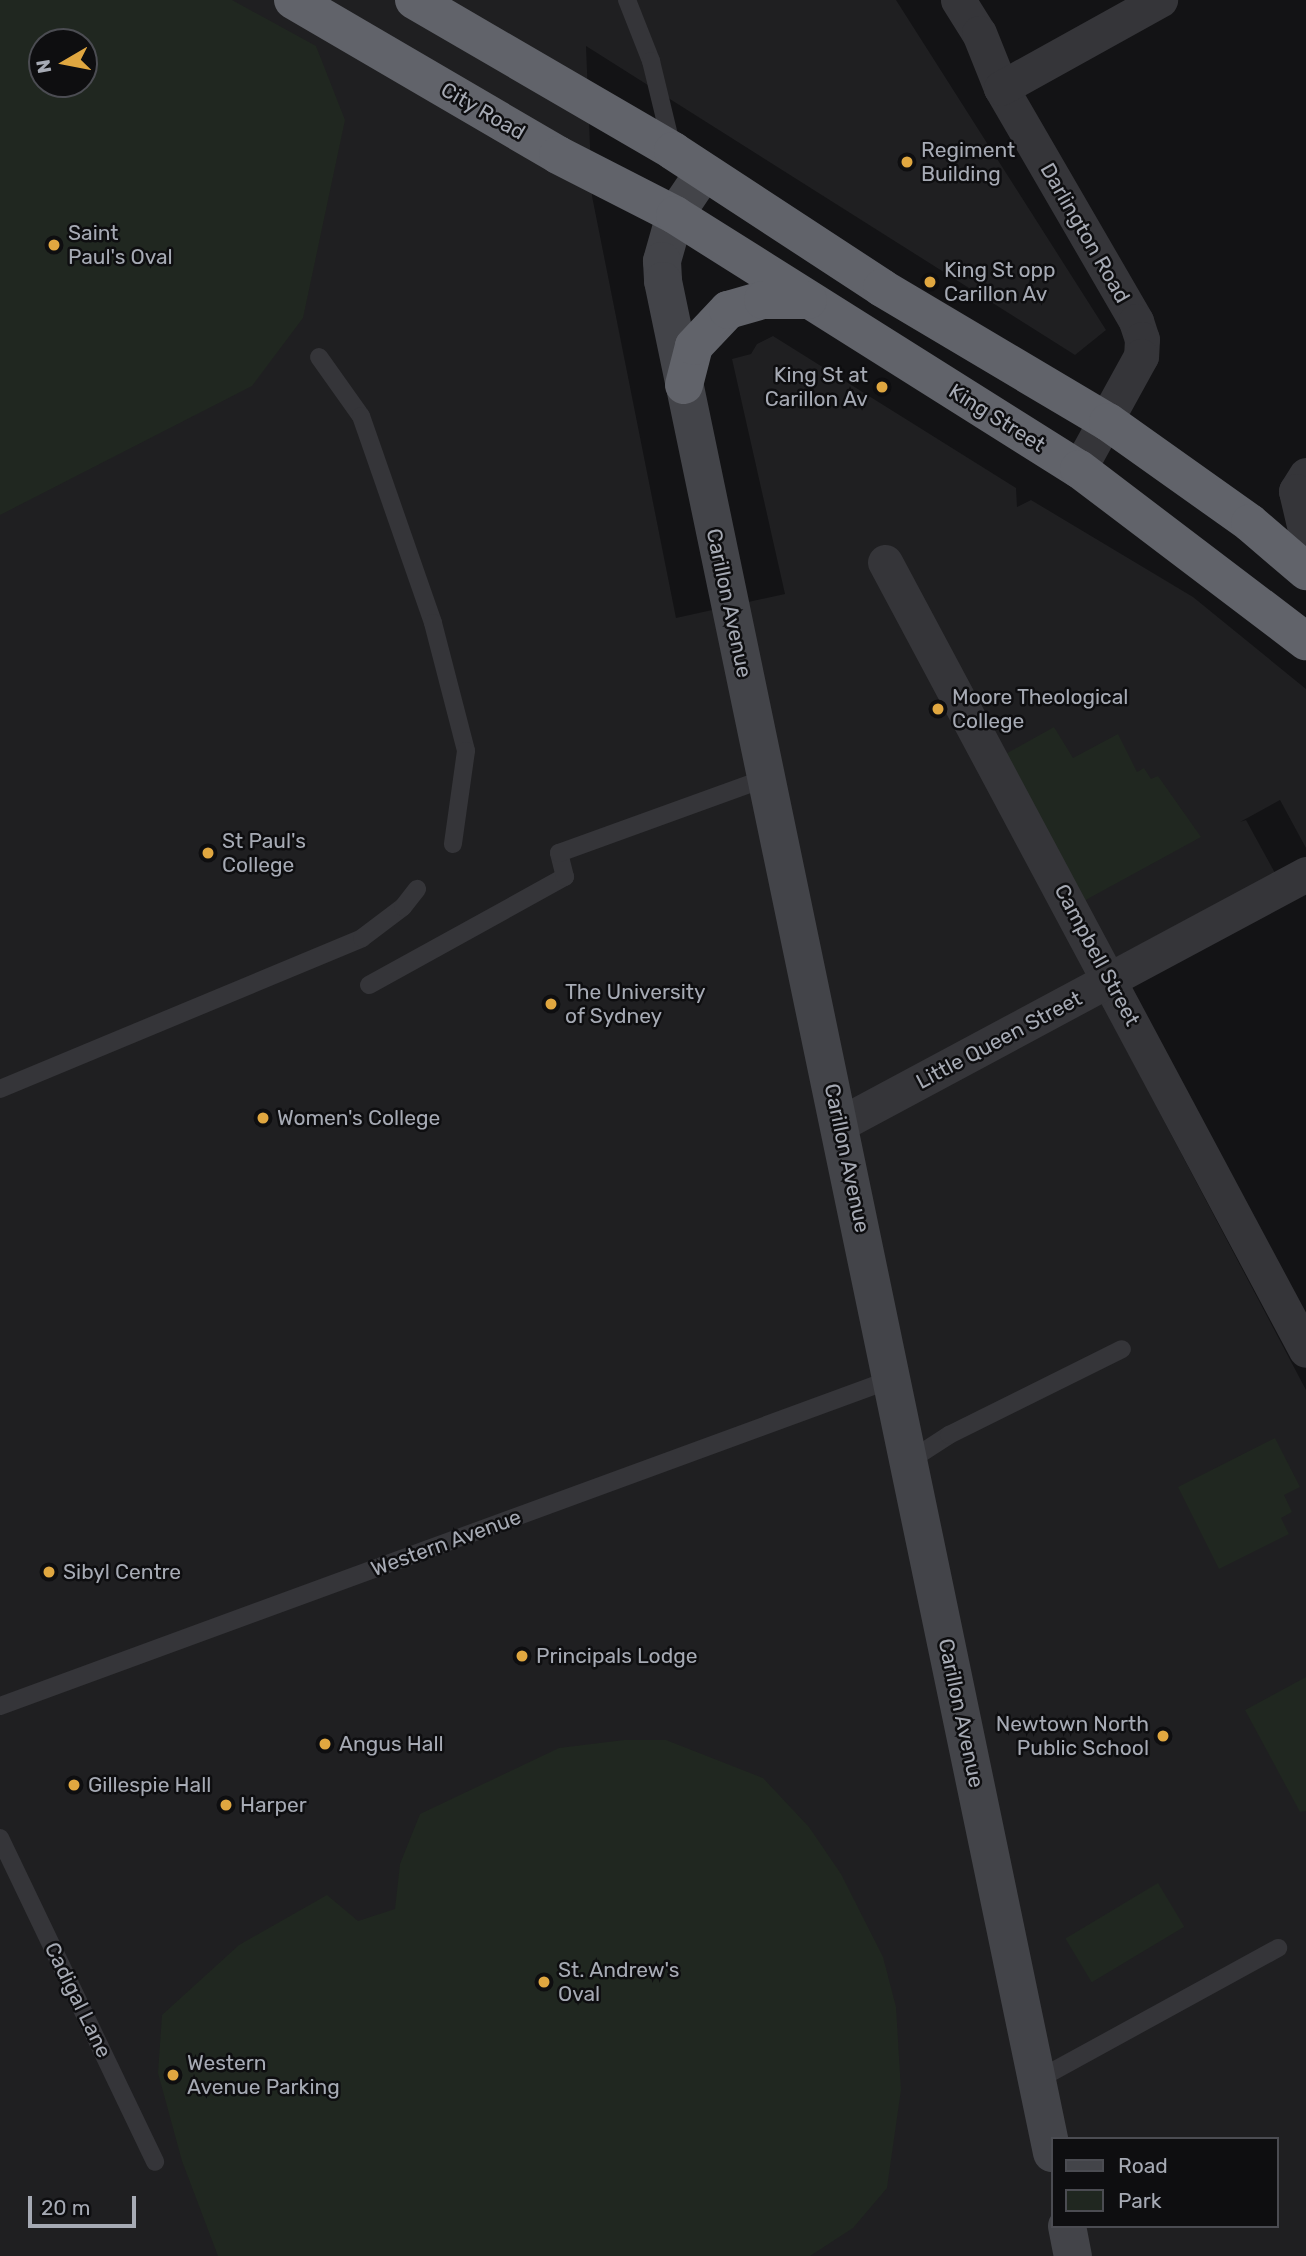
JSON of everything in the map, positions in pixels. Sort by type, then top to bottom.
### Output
[{"type":"highway","name":"City Road","points":[[293,0],[558,155],[676,215]]},
{"type":"highway","points":[[414,0],[673,151],[882,288],[1108,422],[1250,523],[1306,572]]},
{"type":"highway","name":"King Street","points":[[676,215],[1079,469],[1306,641]]},
{"type":"highway","points":[[684,385],[694,346],[728,310],[763,300],[808,300]]},
{"type":"main road","name":"Carillon Avenue","points":[[704,172],[676,215],[662,261],[663,281],[1050,2143]]},
{"type":"main road","points":[[1067,2228],[1073,2256]]},
{"type":"street","name":"Darlington Road","points":[[958,0],[979,33],[1001,88],[1136,321],[1141,356],[1108,422],[1079,469]]},
{"type":"street","points":[[1001,88],[1160,0]]},
{"type":"street","points":[[1306,475],[1296,491],[1306,534]]},
{"type":"street","name":"Campbell Street","points":[[885,562],[1111,980],[1306,1350]]},
{"type":"street","name":"Little Queen Street","points":[[840,1124],[1306,874]]},
{"type":"lane","points":[[627,0],[651,61],[673,151]]},
{"type":"lane","points":[[319,357],[361,416],[433,623],[466,751],[453,844]]},
{"type":"lane","points":[[369,985],[565,877],[559,853],[766,778]]},
{"type":"lane","points":[[0,1089],[362,938],[417,889]]},
{"type":"lane","points":[[909,1461],[949,1435],[1122,1349]]},
{"type":"lane","name":"Western Avenue","points":[[0,1706],[892,1379]]},
{"type":"lane","name":"Cadigal Lane","points":[[0,1838],[155,2162]]},
{"type":"lane","points":[[1037,2080],[1278,1948]]},
{"type":"shaded area","name":"The University of Sydney","points":[[0,0],[896,0],[1106,330],[1075,355],[586,46],[592,196],[676,618],[785,594],[732,359],[751,354],[757,344],[773,336],[1016,488],[1017,507],[1031,500],[1193,597],[1306,689],[1306,848],[1280,800],[1240,822],[1246,820],[1275,873],[1086,973],[1306,1390],[1306,2256],[0,2256]]},
{"type":"green space","points":[[0,0],[232,0],[316,46],[345,120],[303,318],[252,386],[0,515]]},
{"type":"green space","points":[[1054,727],[1073,758],[1118,734],[1137,772],[1144,768],[1151,779],[1158,776],[1201,837],[1082,902],[1002,756]]},
{"type":"green space","points":[[1275,1438],[1300,1487],[1284,1495],[1292,1512],[1281,1518],[1289,1534],[1219,1569],[1178,1487]]},
{"type":"green space","points":[[1306,1677],[1306,1811],[1300,1812],[1245,1710]]},
{"type":"green space","name":"St. Andrew's Oval","points":[[624,1740],[666,1740],[763,1778],[809,1827],[841,1874],[883,1957],[896,2007],[901,2090],[887,2188],[853,2228],[810,2256],[218,2256],[182,2161],[158,2073],[162,2015],[239,1945],[327,1895],[358,1921],[395,1909],[400,1864],[420,1814],[559,1748]]},
{"type":"green space","points":[[1158,1883],[1184,1927],[1092,1982],[1065,1939]]},
{"type":"place","name":"Regiment Building","points":[[907,162]]},
{"type":"place","name":"Saint Paul's Oval","points":[[54,245]]},
{"type":"place","name":"King St opp Carillon Av","points":[[930,282]]},
{"type":"place","name":"King St at Carillon Av","points":[[882,387]]},
{"type":"place","name":"Moore Theological College","points":[[938,709]]},
{"type":"place","name":"St Paul's College","points":[[208,853]]},
{"type":"place","name":"The University of Sydney","points":[[551,1004]]},
{"type":"place","name":"Women's College","points":[[263,1118]]},
{"type":"place","name":"Sibyl Centre","points":[[49,1572]]},
{"type":"place","name":"Principals Lodge","points":[[522,1656]]},
{"type":"place","name":"Newtown North Public School","points":[[1163,1736]]},
{"type":"place","name":"Angus Hall","points":[[325,1744]]},
{"type":"place","name":"Gillespie Hall","points":[[74,1785]]},
{"type":"place","name":"Harper","points":[[226,1805]]},
{"type":"place","name":"St. Andrew's Oval","points":[[544,1982]]},
{"type":"place","name":"Western Avenue Parking","points":[[173,2075]]}]
